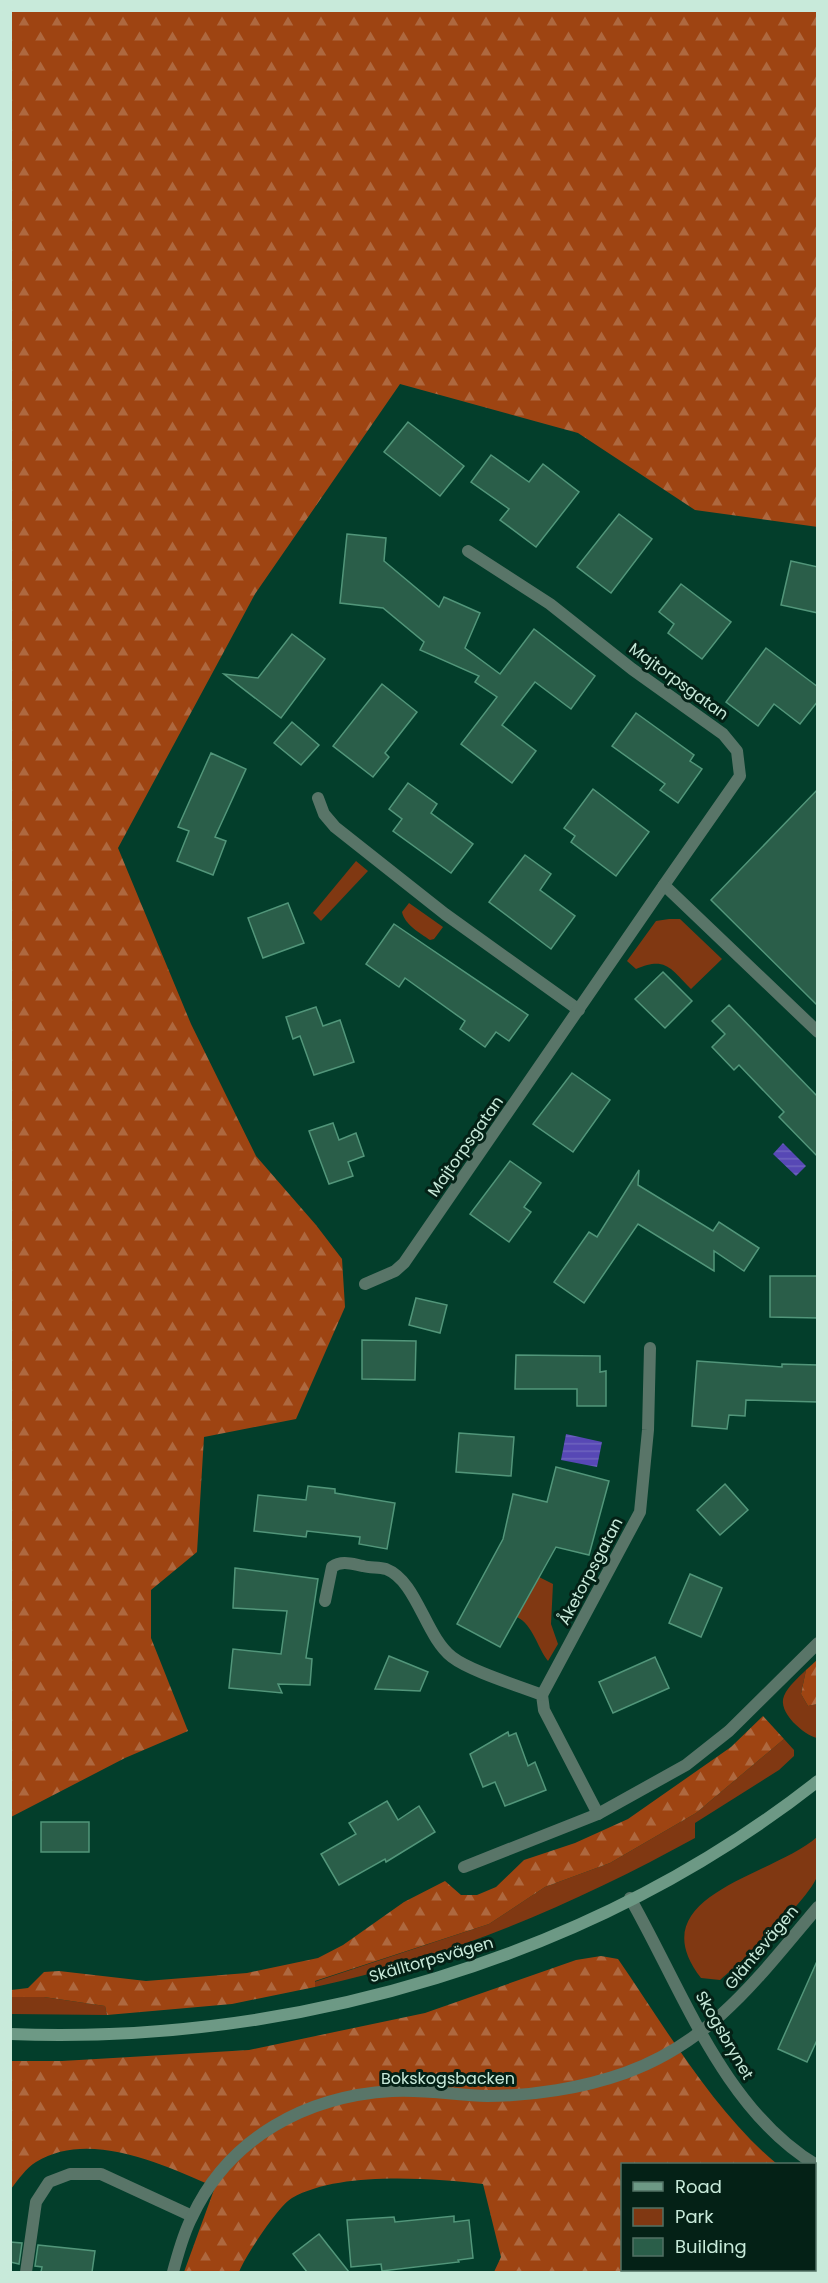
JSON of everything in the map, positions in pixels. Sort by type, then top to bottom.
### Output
[{"type":"street","name":"Majtorpsgatan","points":[[364,1284],[395,1271],[404,1263],[740,777],[737,752],[729,739],[632,669],[550,604],[468,551]]},
{"type":"street","points":[[318,798],[324,814],[335,827],[445,914],[579,1010]]},
{"type":"street","points":[[664,885],[818,1032]]},
{"type":"street","name":"Åketorpsgatan","points":[[542,1695],[640,1512],[648,1430],[651,1348]]},
{"type":"street","points":[[325,1601],[334,1565],[349,1562],[385,1569],[400,1577],[425,1621],[450,1656],[470,1667],[542,1695],[544,1710],[598,1814]]},
{"type":"street","points":[[464,1867],[598,1814],[686,1765],[729,1731],[818,1643]]},
{"type":"street","name":"Skälltorpsvägen","points":[[10,2034],[51,2035],[177,2030],[255,2020],[338,2002],[469,1967],[543,1941],[630,1898],[712,1853],[789,1803],[818,1780]]},
{"type":"street","name":"Skogsbrynet","points":[[630,1898],[725,2072],[754,2113],[792,2151],[813,2163]]},
{"type":"street","name":"Gläntevägen","points":[[702,2031],[724,2015],[818,1907]]},
{"type":"street","name":"Bokskogsbacken","points":[[173,2272],[192,2216],[227,2164],[261,2133],[287,2117],[321,2103],[393,2091],[497,2096],[525,2095],[567,2087],[625,2073],[677,2048],[702,2031]]},
{"type":"street","points":[[26,2272],[36,2202],[49,2182],[70,2174],[101,2174],[192,2216]]},
{"type":"green space","points":[[11,10],[817,11],[818,527],[695,510],[578,433],[400,384],[255,594],[118,848],[191,1024],[256,1156],[316,1225],[342,1259],[345,1307],[296,1419],[204,1437],[197,1552],[151,1590],[151,1638],[188,1731],[125,1758],[11,1817]]},
{"type":"green space","points":[[356,861],[368,871],[321,921],[313,913]]},
{"type":"green space","points":[[409,903],[443,927],[434,939],[430,940],[406,921],[402,912]]},
{"type":"green space","points":[[680,919],[722,959],[691,989],[673,970],[661,964],[646,965],[636,969],[627,961],[656,921]]},
{"type":"green space","points":[[539,1577],[553,1584],[551,1624],[558,1644],[548,1661],[527,1625],[517,1617]]},
{"type":"green space","points":[[817,1660],[817,1704],[808,1706],[801,1694],[806,1670]]},
{"type":"green space","points":[[806,1670],[801,1694],[808,1706],[817,1704],[817,1738],[799,1728],[784,1709],[784,1696]]},
{"type":"green space","points":[[763,1716],[784,1739],[696,1813],[610,1863],[545,1887],[489,1924],[315,1981],[315,1987],[232,2004],[107,2015],[105,2006],[44,1997],[11,1997],[11,1990],[28,1988],[44,1972],[59,1971],[146,1981],[247,1973],[318,1958],[343,1945],[404,1902],[445,1881],[461,1895],[477,1895],[496,1887],[524,1860],[575,1843],[628,1819],[731,1747]]},
{"type":"green space","points":[[784,1739],[794,1750],[794,1756],[779,1770],[695,1823],[695,1838],[650,1862],[557,1907],[462,1945],[365,1975],[315,1987],[314,1982],[489,1924],[545,1887],[610,1863],[696,1813]]},
{"type":"green space","points":[[817,1837],[818,1874],[803,1898],[759,1945],[720,1980],[701,1978],[686,1950],[686,1926],[698,1907],[719,1891],[797,1851]]},
{"type":"green space","points":[[601,1956],[618,1959],[711,2094],[732,2120],[776,2163],[621,2163],[621,2271],[816,2271],[816,2193],[818,2194],[817,2272],[494,2272],[501,2257],[483,2184],[385,2179],[334,2184],[312,2189],[292,2198],[271,2221],[239,2272],[184,2272],[215,2187],[173,2169],[126,2154],[79,2149],[57,2153],[36,2162],[11,2189],[11,2061],[62,2061],[249,2050],[425,2013],[576,1960]]},
{"type":"green space","points":[[10,1997],[44,1997],[105,2006],[107,2015],[11,2014]]},
{"type":"shaded area","points":[[783,1143],[806,1166],[796,1176],[773,1154]]},
{"type":"shaded area","points":[[566,1434],[602,1442],[597,1467],[561,1460]]},
{"type":"building","points":[[408,422],[464,466],[440,496],[384,452]]},
{"type":"building","points":[[491,455],[529,482],[543,464],[579,492],[536,547],[500,520],[509,509],[471,482]]},
{"type":"building","points":[[619,514],[652,539],[611,593],[577,567]]},
{"type":"building","points":[[347,534],[386,538],[384,561],[439,607],[444,597],[480,613],[465,648],[500,674],[534,629],[595,676],[571,709],[535,682],[502,725],[536,751],[512,783],[461,744],[497,697],[475,682],[479,676],[420,650],[424,642],[383,608],[340,603]]},
{"type":"building","points":[[791,561],[818,567],[818,613],[781,605]]},
{"type":"building","points":[[681,584],[731,622],[702,659],[668,633],[674,624],[659,612]]},
{"type":"building","points":[[292,634],[325,659],[281,718],[224,674],[258,678]]},
{"type":"building","points":[[766,648],[818,687],[818,701],[800,724],[774,704],[758,726],[726,702]]},
{"type":"building","points":[[382,684],[417,712],[385,753],[389,757],[373,777],[333,746]]},
{"type":"building","points":[[636,713],[694,755],[690,761],[702,769],[678,803],[660,790],[665,784],[612,746]]},
{"type":"building","points":[[292,722],[319,745],[301,765],[274,743]]},
{"type":"building","points":[[211,753],[246,769],[215,837],[226,841],[213,875],[177,861],[189,831],[178,827]]},
{"type":"building","points":[[408,783],[437,804],[431,813],[473,844],[451,873],[393,831],[402,819],[389,809]]},
{"type":"building","points":[[593,789],[649,832],[616,876],[571,842],[575,836],[564,828]]},
{"type":"building","points":[[818,789],[818,1006],[711,900]]},
{"type":"building","points":[[525,855],[551,874],[540,890],[575,916],[551,949],[489,902]]},
{"type":"building","points":[[288,903],[304,943],[263,958],[248,918]]},
{"type":"building","points":[[394,924],[528,1015],[509,1041],[496,1032],[485,1047],[460,1029],[465,1021],[405,978],[399,987],[366,964]]},
{"type":"building","points":[[663,972],[692,1001],[665,1028],[635,999]]},
{"type":"building","points":[[729,1005],[818,1097],[818,1157],[779,1117],[784,1112],[739,1065],[734,1070],[712,1047],[725,1034],[712,1021]]},
{"type":"building","points":[[316,1007],[323,1026],[340,1020],[354,1062],[314,1075],[300,1036],[293,1039],[286,1017]]},
{"type":"building","points":[[572,1073],[610,1100],[573,1152],[533,1124]]},
{"type":"building","points":[[333,1123],[339,1140],[356,1133],[364,1156],[348,1162],[353,1176],[329,1184],[309,1131]]},
{"type":"building","points":[[510,1161],[541,1183],[524,1207],[531,1212],[509,1242],[470,1214]]},
{"type":"building","points":[[639,1170],[638,1185],[713,1231],[719,1222],[759,1248],[744,1271],[714,1251],[714,1271],[638,1224],[584,1303],[554,1282],[589,1232],[597,1237]]},
{"type":"building","points":[[770,1276],[818,1276],[818,1318],[770,1317]]},
{"type":"building","points":[[416,1298],[447,1305],[440,1333],[409,1325]]},
{"type":"building","points":[[362,1340],[416,1341],[415,1380],[362,1379]]},
{"type":"building","points":[[516,1355],[600,1356],[600,1372],[606,1371],[606,1406],[577,1406],[577,1389],[515,1389]]},
{"type":"building","points":[[697,1361],[782,1367],[782,1364],[818,1365],[818,1402],[746,1400],[745,1416],[729,1415],[727,1429],[692,1426]]},
{"type":"building","points":[[459,1433],[514,1437],[511,1476],[456,1472]]},
{"type":"building","points":[[556,1467],[609,1481],[589,1555],[556,1547],[500,1647],[457,1624],[503,1539],[513,1494],[547,1502]]},
{"type":"building","points":[[725,1484],[748,1510],[720,1535],[697,1510]]},
{"type":"building","points":[[308,1486],[335,1489],[335,1493],[395,1503],[387,1549],[359,1544],[360,1537],[307,1531],[306,1537],[254,1531],[258,1495],[306,1500]]},
{"type":"building","points":[[235,1568],[318,1579],[306,1658],[312,1659],[310,1685],[278,1684],[282,1693],[229,1688],[233,1649],[281,1654],[287,1611],[233,1608]]},
{"type":"building","points":[[690,1574],[722,1588],[701,1637],[669,1623]]},
{"type":"building","points":[[389,1656],[428,1672],[420,1691],[375,1689]]},
{"type":"building","points":[[655,1657],[669,1688],[613,1713],[599,1682]]},
{"type":"building","points":[[508,1732],[509,1736],[516,1733],[528,1766],[535,1762],[546,1790],[505,1806],[495,1782],[483,1787],[470,1754]]},
{"type":"building","points":[[387,1801],[398,1820],[419,1806],[435,1832],[386,1862],[385,1859],[339,1885],[321,1854],[356,1834],[349,1823]]},
{"type":"building","points":[[41,1822],[89,1822],[89,1852],[41,1852]]},
{"type":"building","points":[[818,1959],[818,2038],[807,2062],[778,2049]]},
{"type":"building","points":[[454,2216],[454,2222],[469,2220],[473,2258],[458,2260],[459,2262],[382,2271],[381,2264],[351,2267],[347,2220],[394,2217],[395,2222]]},
{"type":"building","points":[[319,2234],[349,2272],[307,2272],[293,2254]]},
{"type":"building","points":[[10,2242],[22,2243],[19,2264],[10,2262]]},
{"type":"building","points":[[38,2245],[95,2251],[92,2272],[41,2272],[42,2267],[35,2266]]}]
